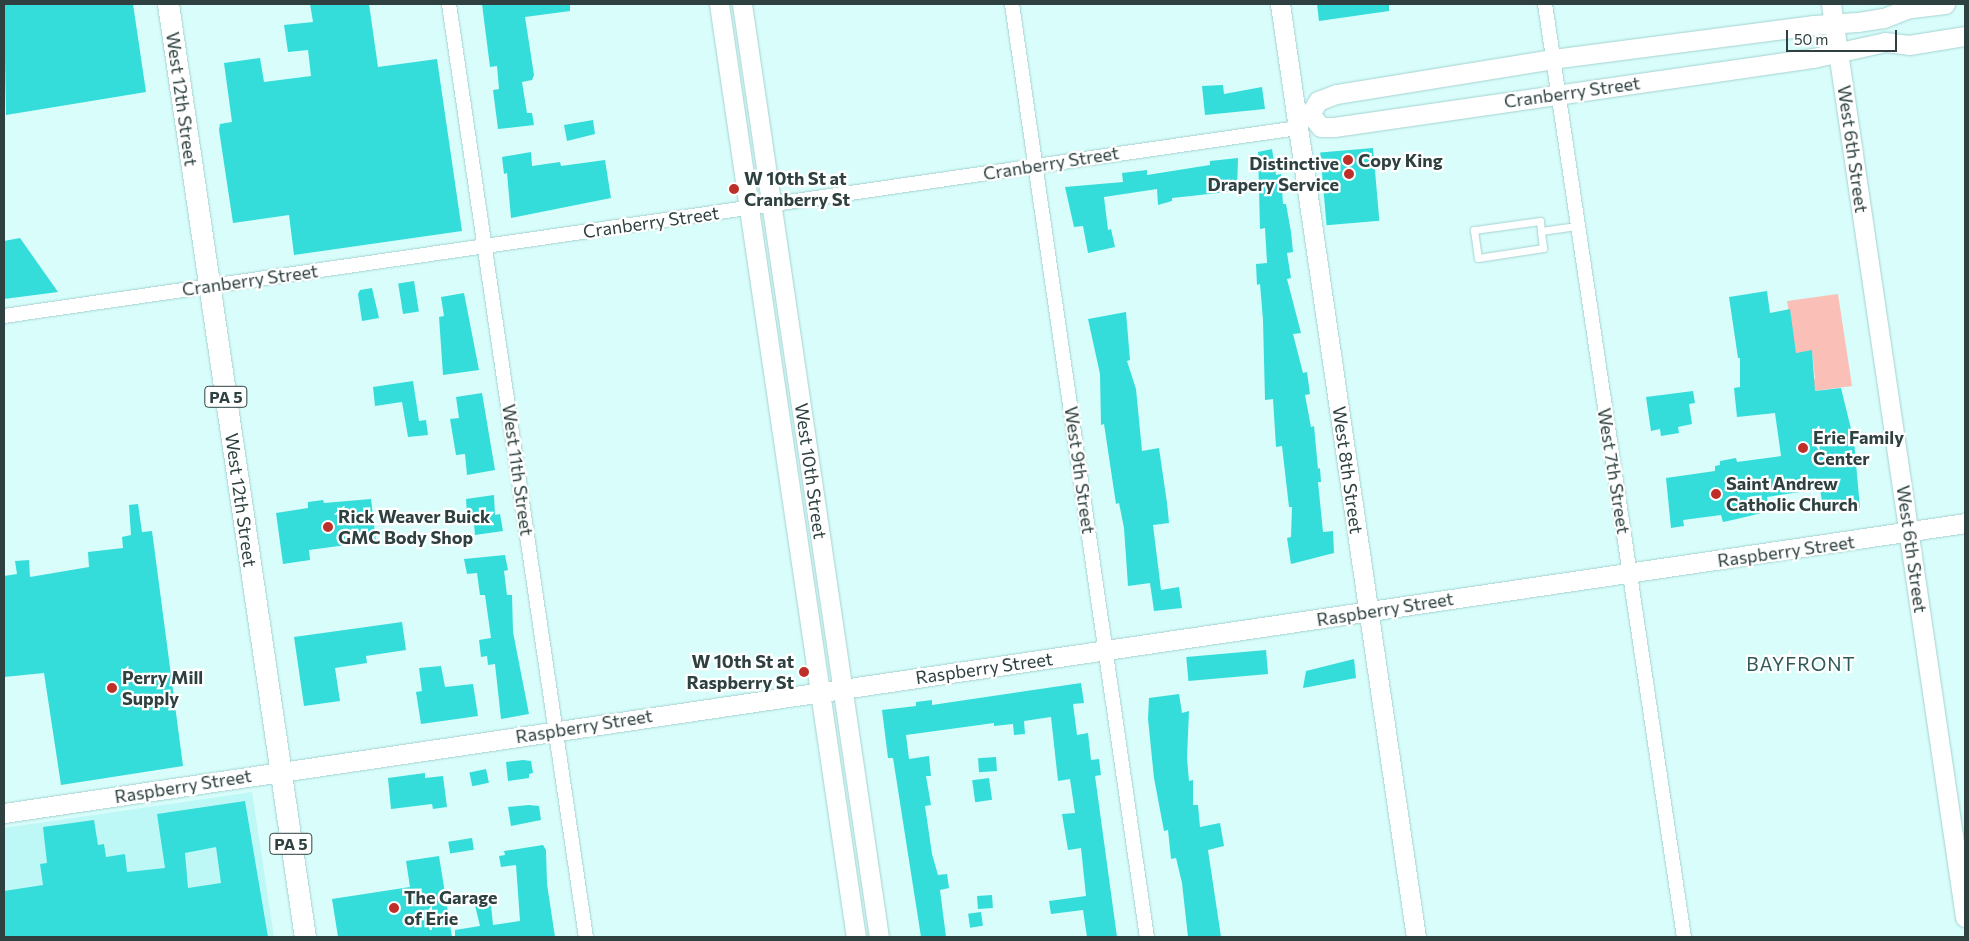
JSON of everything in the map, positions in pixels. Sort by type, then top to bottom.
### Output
[{"type":"main road","name":"West 12th Street","points":[[168,4],[305,937]]},
{"type":"street","name":"West 11th Street","points":[[449,4],[586,937]]},
{"type":"street","name":"West 10th Street","points":[[719,4],[856,937]]},
{"type":"street","name":"West 10th Street","points":[[742,4],[773,204],[879,937]]},
{"type":"street","name":"West 9th Street","points":[[1012,4],[1107,650],[1147,937]]},
{"type":"street","name":"West 8th Street","points":[[1280,4],[1301,119],[1416,937]]},
{"type":"street","name":"West 7th Street","points":[[1545,4],[1684,937]]},
{"type":"street","name":"West 6th Street","points":[[1831,4],[1965,917]]},
{"type":"street","name":"Cranberry Street","points":[[1301,119],[1318,100],[1336,94],[1553,59],[1883,18],[1907,9],[1945,4]]},
{"type":"street","name":"Cranberry Street","points":[[4,316],[1035,165],[1301,119],[1321,127],[1334,128],[1558,93],[1784,62],[1885,42],[1909,45],[1965,36]]},
{"type":"street","points":[[784,450],[807,447]]},
{"type":"street","name":"Raspberry Street","points":[[4,813],[1965,523]]},
{"type":"lane","points":[[1540,222],[1541,231],[1543,248],[1478,258],[1474,230],[1540,222]]},
{"type":"lane","points":[[1541,231],[1578,226]]},
{"type":"shaded area","points":[[1838,294],[1852,386],[1814,391],[1784,384],[1815,379],[1812,351],[1796,353],[1787,301]]},
{"type":"shaded area","points":[[252,792],[274,937],[4,937],[4,828]]},
{"type":"building","points":[[4,4],[133,4],[146,92],[6,115]]},
{"type":"building","points":[[310,4],[369,4],[378,67],[437,59],[462,231],[294,255],[289,215],[233,223],[219,130],[220,124],[232,122],[224,63],[260,58],[264,82],[311,76],[308,50],[288,52],[284,25],[313,22]]},
{"type":"building","points":[[482,4],[570,4],[570,11],[525,17],[534,75],[532,80],[522,82],[527,113],[532,113],[534,125],[498,129],[493,90],[499,89],[497,66],[490,67]]},
{"type":"building","points":[[1317,4],[1389,4],[1389,11],[1319,21]]},
{"type":"building","points":[[1223,85],[1224,94],[1262,87],[1265,109],[1205,115],[1202,86]]},
{"type":"building","points":[[593,120],[595,134],[567,141],[564,125]]},
{"type":"building","points":[[1373,148],[1379,221],[1327,225],[1320,153]]},
{"type":"building","points":[[1272,149],[1276,175],[1281,174],[1283,204],[1286,204],[1291,232],[1293,252],[1287,253],[1291,278],[1287,279],[1301,333],[1293,334],[1303,373],[1307,372],[1310,394],[1305,395],[1311,427],[1314,426],[1318,469],[1320,468],[1321,482],[1318,482],[1323,532],[1333,531],[1334,553],[1291,564],[1287,538],[1291,537],[1292,507],[1289,507],[1282,446],[1276,447],[1273,399],[1265,400],[1263,320],[1260,284],[1257,285],[1256,264],[1267,263],[1265,228],[1260,229],[1258,152]]},
{"type":"building","points":[[531,152],[532,166],[560,162],[561,166],[605,160],[611,198],[511,218],[507,173],[504,174],[502,157]]},
{"type":"building","points":[[1238,158],[1237,191],[1172,198],[1172,201],[1158,205],[1157,189],[1104,197],[1108,230],[1111,229],[1115,247],[1088,253],[1083,226],[1074,227],[1065,187],[1123,182],[1122,173],[1147,170],[1147,175],[1210,165],[1210,161]]},
{"type":"building","points":[[20,238],[58,292],[4,299],[4,241]]},
{"type":"building","points":[[414,281],[419,312],[403,314],[398,284]]},
{"type":"building","points":[[372,288],[379,318],[362,321],[358,294],[360,290]]},
{"type":"building","points":[[1767,291],[1770,313],[1790,309],[1796,353],[1812,350],[1815,391],[1841,388],[1854,441],[1860,508],[1824,513],[1820,489],[1767,497],[1770,511],[1723,522],[1721,515],[1683,520],[1684,526],[1671,528],[1666,478],[1715,471],[1715,466],[1720,465],[1720,461],[1736,458],[1737,462],[1781,456],[1775,413],[1737,417],[1734,388],[1740,387],[1740,358],[1738,358],[1729,297]]},
{"type":"building","points":[[464,293],[479,370],[443,375],[439,317],[444,316],[441,297]]},
{"type":"building","points":[[1126,312],[1130,360],[1127,361],[1136,389],[1142,451],[1159,448],[1167,503],[1169,523],[1153,525],[1161,590],[1179,587],[1182,608],[1154,611],[1150,583],[1128,586],[1124,528],[1119,503],[1116,504],[1104,424],[1101,425],[1100,374],[1088,319]]},
{"type":"building","points":[[413,381],[419,421],[426,420],[428,435],[408,437],[402,402],[375,406],[373,387]]},
{"type":"building","points":[[1693,391],[1695,403],[1689,404],[1692,424],[1678,427],[1679,433],[1661,436],[1660,429],[1651,431],[1646,397]]},
{"type":"building","points":[[482,393],[495,470],[467,475],[465,454],[456,455],[450,419],[459,418],[456,397]]},
{"type":"building","points":[[494,495],[495,515],[500,514],[503,531],[475,535],[473,514],[467,515],[466,499]]},
{"type":"building","points":[[371,499],[376,541],[309,550],[310,560],[283,564],[276,513],[308,508],[308,502],[323,500],[324,503]]},
{"type":"building","points":[[138,504],[142,532],[152,531],[183,766],[61,785],[44,673],[4,677],[4,576],[17,574],[15,561],[29,560],[30,577],[89,567],[88,552],[123,548],[122,537],[131,535],[129,505]]},
{"type":"building","points":[[505,555],[508,570],[504,571],[507,595],[512,595],[513,632],[529,714],[501,719],[495,664],[488,665],[487,656],[481,657],[479,640],[491,638],[485,595],[480,595],[477,573],[467,574],[464,559]]},
{"type":"building","points":[[402,622],[406,650],[366,656],[367,663],[335,668],[340,701],[304,706],[294,637]]},
{"type":"building","points":[[1266,650],[1268,674],[1188,681],[1186,657]]},
{"type":"building","points":[[1354,659],[1356,678],[1303,688],[1306,671]]},
{"type":"building","points":[[441,666],[445,687],[473,684],[478,716],[421,724],[416,692],[422,691],[419,668]]},
{"type":"building","points":[[1081,683],[1084,703],[1073,704],[1077,735],[1088,733],[1091,760],[1099,759],[1101,775],[1095,776],[1117,937],[1087,937],[1083,910],[1051,914],[1049,901],[1086,896],[1081,848],[1068,850],[1062,814],[1075,813],[1070,779],[1058,781],[1051,717],[1024,721],[1025,734],[1014,735],[1013,724],[994,726],[994,723],[906,735],[909,759],[929,756],[931,776],[926,776],[931,805],[925,806],[932,854],[938,875],[947,874],[949,888],[940,890],[946,937],[921,937],[893,758],[888,758],[882,710],[916,706],[916,702],[932,700],[932,705]]},
{"type":"building","points":[[1179,694],[1182,713],[1189,711],[1187,758],[1189,781],[1193,780],[1193,805],[1198,805],[1200,827],[1220,823],[1224,846],[1208,850],[1221,937],[1188,937],[1182,883],[1176,858],[1171,859],[1168,830],[1164,831],[1154,778],[1148,719],[1149,698]]},
{"type":"building","points":[[996,757],[997,771],[979,772],[978,758]]},
{"type":"building","points":[[531,761],[533,773],[529,774],[529,778],[508,781],[506,762]]},
{"type":"building","points":[[486,769],[489,783],[472,786],[469,773]]},
{"type":"building","points":[[425,773],[425,778],[443,776],[447,807],[433,809],[432,804],[391,809],[388,778]]},
{"type":"building","points":[[989,778],[992,800],[975,802],[972,780]]},
{"type":"building","points":[[245,801],[268,937],[4,937],[4,891],[43,885],[40,864],[47,863],[43,827],[94,820],[98,845],[104,844],[106,857],[125,854],[127,872],[165,868],[157,814]],"holes":[[[216,847],[221,883],[188,888],[185,853]]]},
{"type":"building","points":[[539,806],[541,820],[511,826],[508,807]]},
{"type":"building","points":[[472,838],[474,850],[450,854],[448,842]]},
{"type":"building","points":[[543,845],[546,850],[547,884],[555,937],[455,937],[455,930],[480,926],[473,897],[490,895],[493,925],[520,921],[516,865],[501,867],[499,856],[505,855],[504,851]]},
{"type":"building","points":[[439,856],[452,937],[338,937],[332,899],[410,887],[406,861]]},
{"type":"building","points":[[992,895],[993,908],[978,909],[977,896]]},
{"type":"building","points":[[981,912],[983,926],[970,928],[968,914]]},
{"type":"place","name":"Copy King","points":[[1348,160]]},
{"type":"place","name":"Distinctive Drapery Service","points":[[1349,174]]},
{"type":"place","name":"W 10th St at Cranberry St","points":[[734,189]]},
{"type":"place","name":"Erie Family Center","points":[[1803,448]]},
{"type":"place","name":"Saint Andrew Catholic Church","points":[[1716,494]]},
{"type":"place","name":"Rick Weaver Buick GMC Body Shop","points":[[328,527]]},
{"type":"place","name":"W 10th St at Raspberry St","points":[[804,672]]},
{"type":"place","name":"Perry Mill Supply","points":[[112,688]]},
{"type":"place","name":"The Garage of Erie","points":[[394,908]]},
{"type":"district","name":"BAYFRONT","points":[[1801,664]]}]
